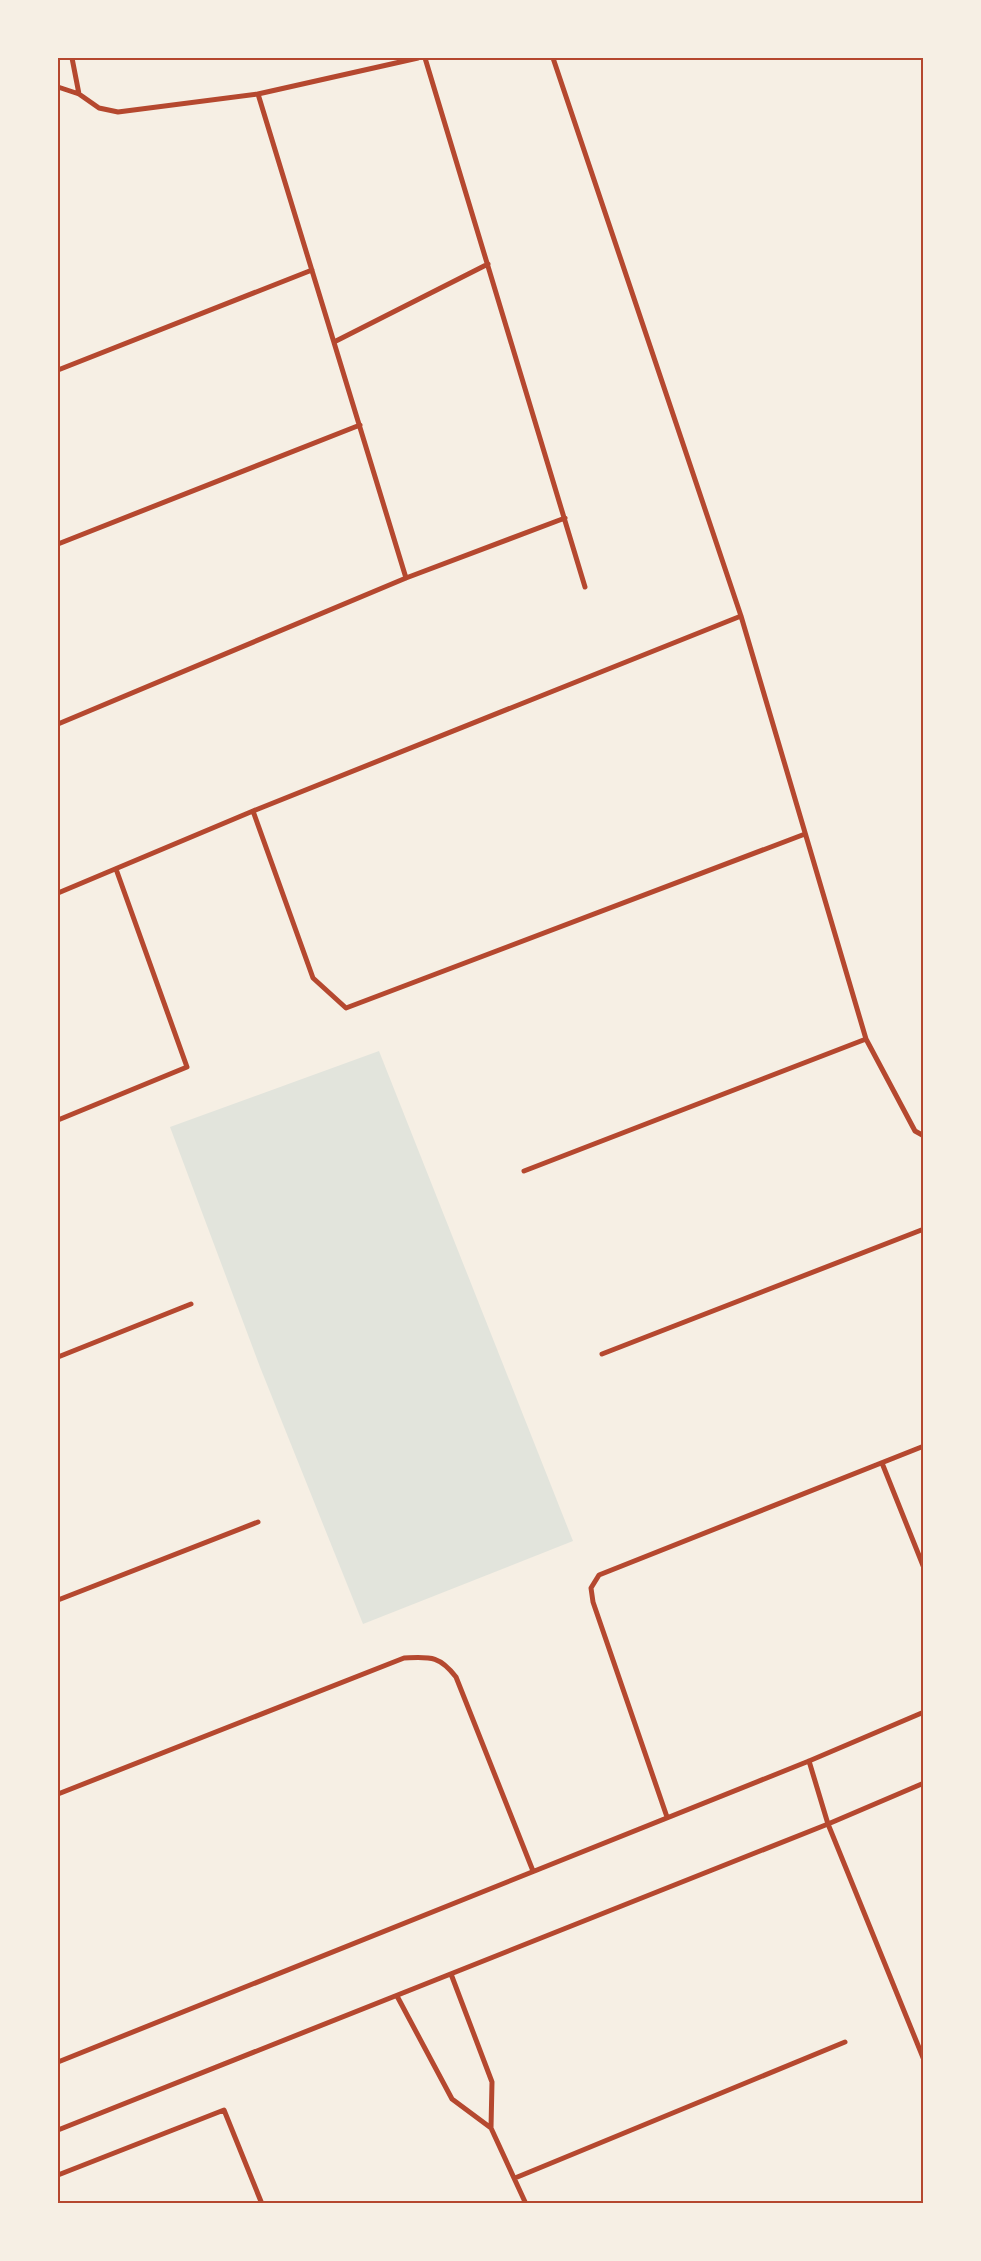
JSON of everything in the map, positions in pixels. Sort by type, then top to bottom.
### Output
[{"type":"street","points":[[72,58],[79,94]]},
{"type":"street","points":[[58,86],[79,94],[99,108],[118,112],[258,94],[418,58]]},
{"type":"street","points":[[425,58],[585,587]]},
{"type":"street","points":[[553,58],[741,616],[866,1039],[914,1131],[924,1136]]},
{"type":"street","points":[[258,94],[406,578]]},
{"type":"street","points":[[334,342],[488,264]]},
{"type":"street","points":[[58,370],[312,270]]},
{"type":"street","points":[[58,544],[360,425]]},
{"type":"street","points":[[58,724],[406,578],[565,518]]},
{"type":"street","points":[[58,893],[253,811],[741,616]]},
{"type":"street","points":[[253,811],[313,978],[346,1008],[805,834]]},
{"type":"street","points":[[58,1120],[187,1067],[116,870]]},
{"type":"street","points":[[524,1172],[866,1039]]},
{"type":"street","points":[[602,1354],[924,1229]]},
{"type":"street","points":[[58,1357],[191,1304]]},
{"type":"street","points":[[667,1817],[593,1602],[591,1588],[599,1575],[924,1446]]},
{"type":"street","points":[[882,1463],[924,1568]]},
{"type":"street","points":[[58,1600],[258,1522]]},
{"type":"street","points":[[58,1794],[404,1658],[426,1657],[445,1662],[456,1678],[533,1871]]},
{"type":"street","points":[[58,2062],[809,1761],[924,1712]]},
{"type":"street","points":[[809,1761],[828,1824],[924,2060]]},
{"type":"street","points":[[58,2128],[397,1996],[828,1824],[924,1783]]},
{"type":"street","points":[[452,1974],[492,2082],[491,2128],[526,2204]]},
{"type":"street","points":[[397,1996],[452,2099],[491,2128]]},
{"type":"street","points":[[514,2178],[845,2042]]},
{"type":"street","points":[[58,2175],[224,2110],[262,2204]]},
{"type":"shaded area","points":[[379,1051],[573,1541],[363,1624],[260,1367],[170,1127]]}]
